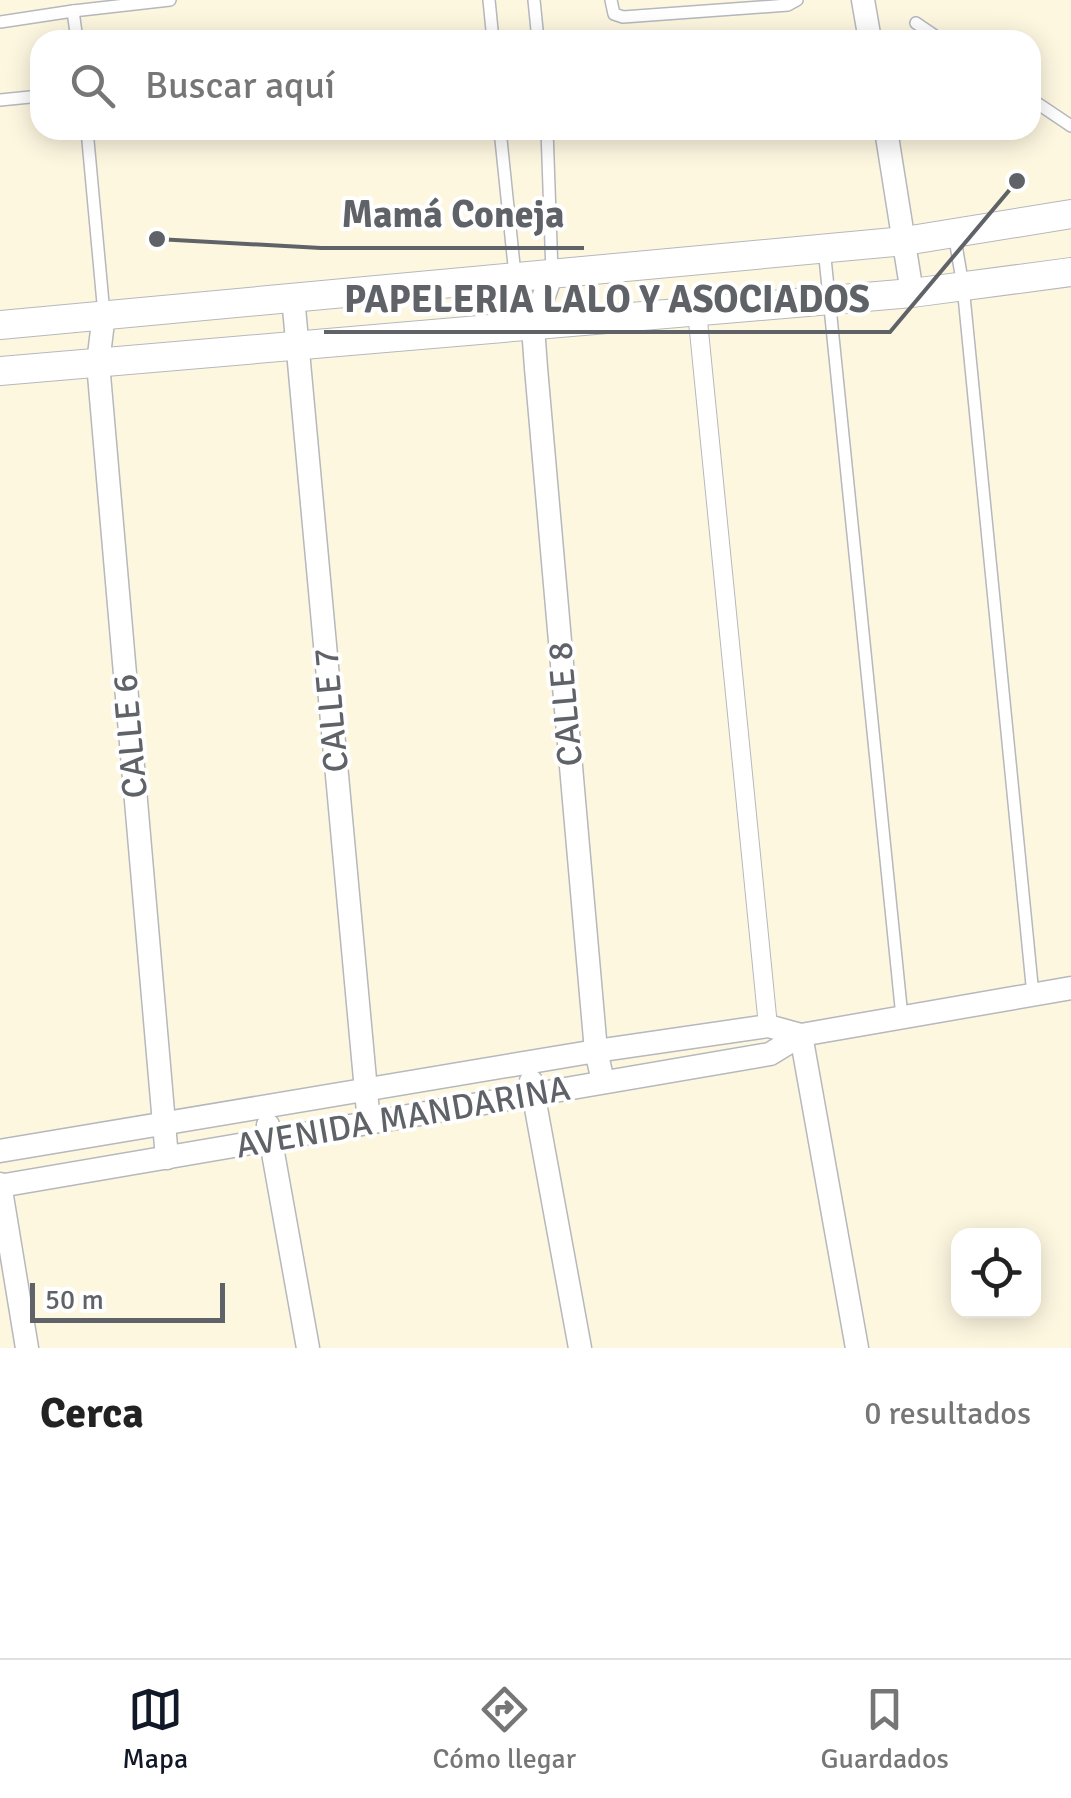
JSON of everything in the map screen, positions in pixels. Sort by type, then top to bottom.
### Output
[{"type":"street","points":[[863,0],[868,30]]},
{"type":"street","points":[[888,140],[912,293]]},
{"type":"street","points":[[0,325],[906,241],[1071,214]]},
{"type":"street","points":[[0,371],[912,293],[1071,272]]},
{"type":"street","name":"CALLE 8","points":[[533,327],[552,273]]},
{"type":"street","name":"CALLE 8","points":[[515,276],[533,327],[596,1051],[603,1081]]},
{"type":"street","name":"CALLE 7","points":[[293,298],[369,1123]]},
{"type":"street","points":[[696,311],[768,1026]]},
{"type":"street","name":"CALLE 6","points":[[104,314],[98,363],[167,1158]]},
{"type":"street","name":"AVENIDA MANDARINA","points":[[0,1185],[770,1054],[801,1035],[1033,995],[1070,993]]},
{"type":"street","name":"AVENIDA MANDARINA","points":[[0,1152],[596,1051],[768,1026],[801,1035]]},
{"type":"street","points":[[801,1035],[857,1348]]},
{"type":"street","points":[[527,1062],[580,1348]]},
{"type":"street","points":[[266,1107],[308,1348]]},
{"type":"street","points":[[0,1185],[27,1348]]},
{"type":"lane","points":[[0,22],[170,0]]},
{"type":"lane","points":[[489,0],[491,30]]},
{"type":"lane","points":[[534,0],[537,30]]},
{"type":"lane","points":[[611,0],[614,14],[623,17],[751,3],[788,5],[797,0]]},
{"type":"lane","points":[[73,11],[76,30]]},
{"type":"lane","points":[[916,23],[926,30]]},
{"type":"lane","points":[[0,100],[30,97]]},
{"type":"lane","points":[[1041,106],[1071,126]]},
{"type":"lane","points":[[88,140],[104,314]]},
{"type":"lane","points":[[501,140],[515,276]]},
{"type":"lane","points":[[547,140],[552,273]]},
{"type":"lane","points":[[954,234],[963,286],[1033,995]]},
{"type":"lane","points":[[824,248],[902,1017]]},
{"type":"shaded area","points":[[0,0],[1071,0],[1071,1348],[0,1348]]},
{"type":"place","name":"PAPELERIA LALO Y ASOCIADOS","points":[[1017,181]]},
{"type":"place","name":"Mamá Coneja","points":[[157,239]]}]
